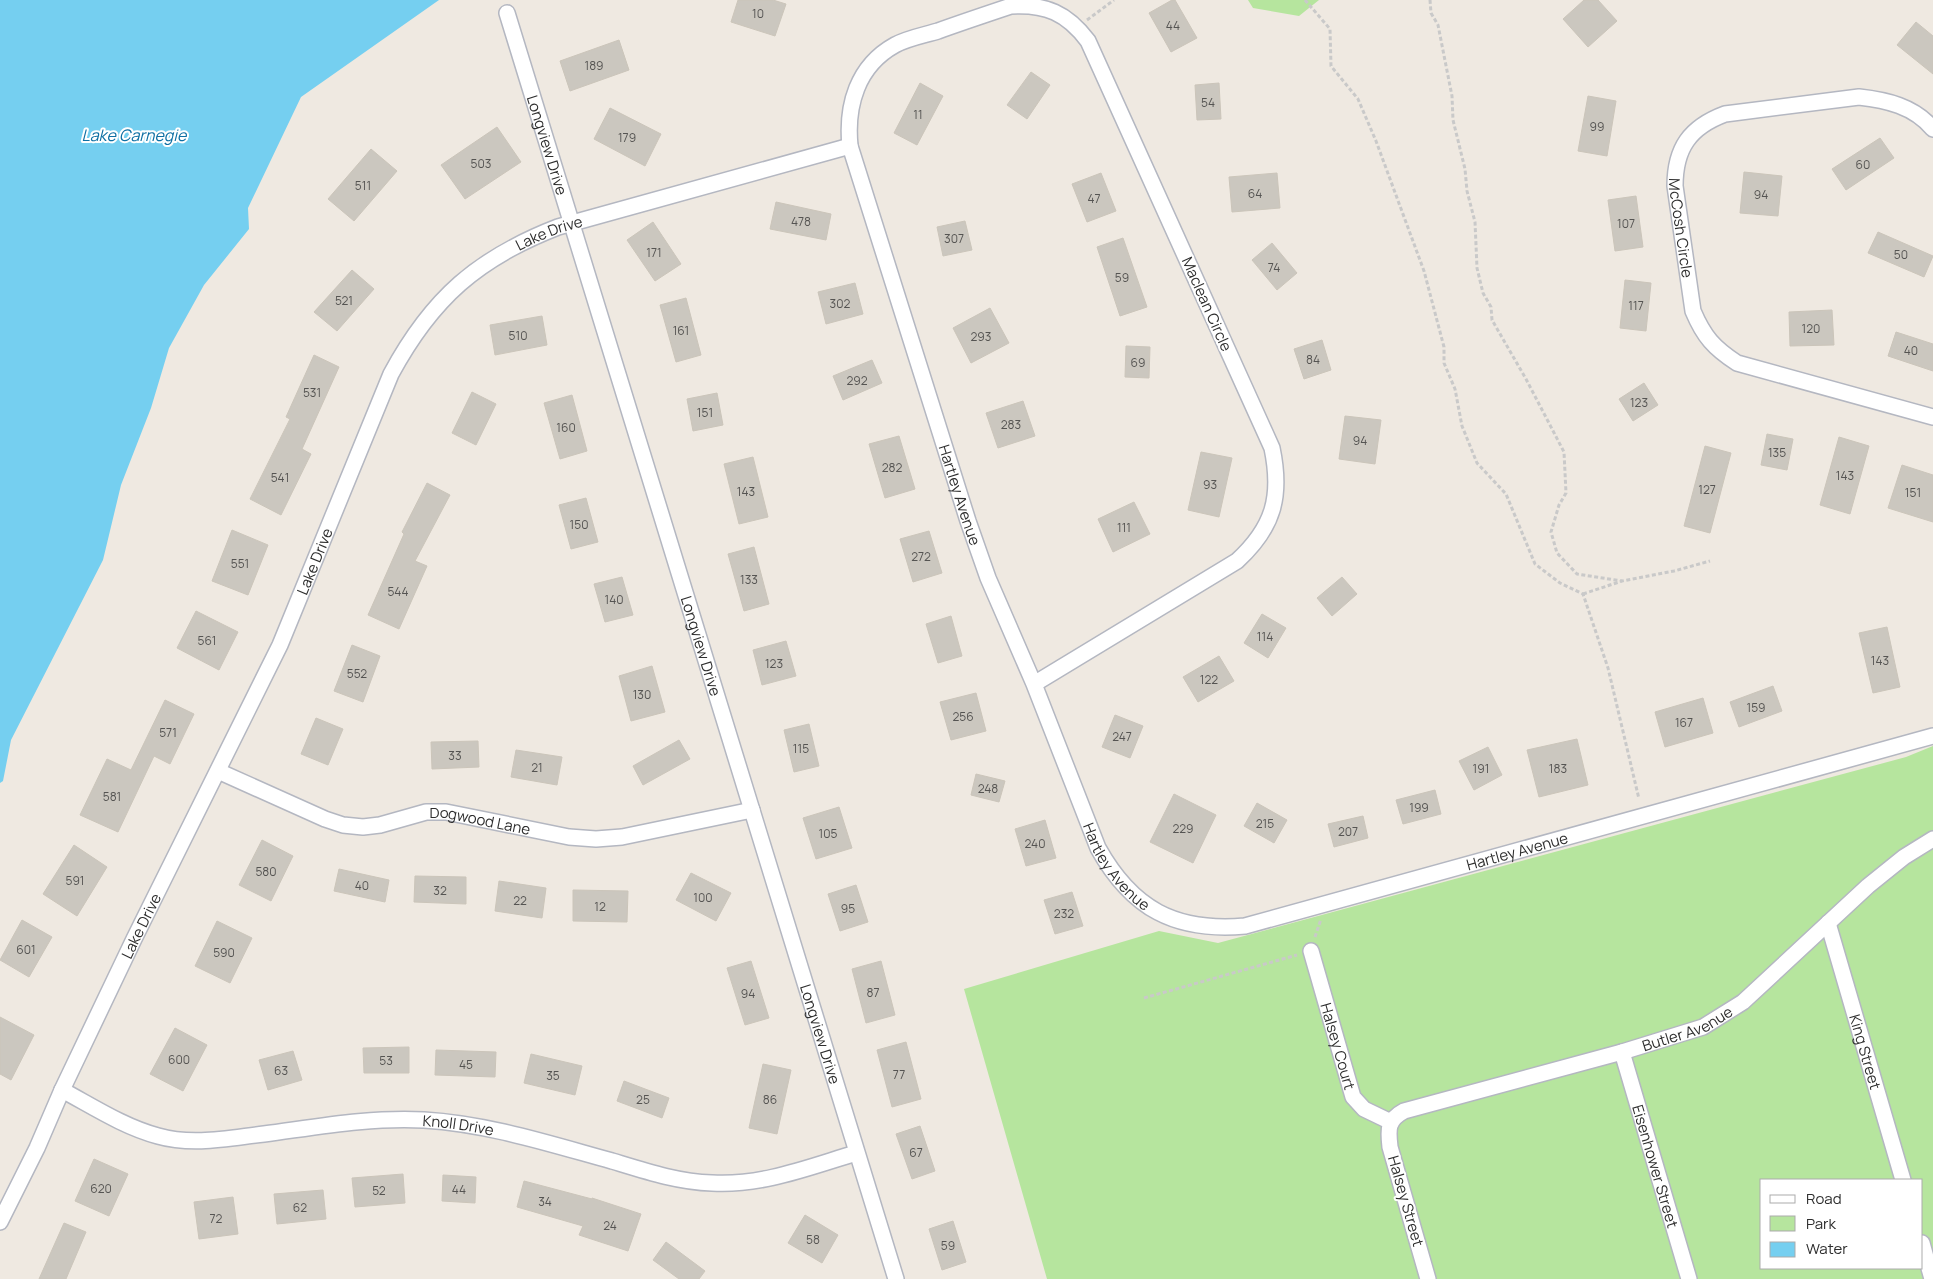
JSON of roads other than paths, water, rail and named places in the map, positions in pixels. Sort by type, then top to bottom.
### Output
[{"type":"street","name":"Maclean Circle","points":[[878,58],[896,45],[1011,6],[1029,5],[1046,8],[1063,16],[1078,28],[1088,41],[1272,448],[1277,470],[1276,494],[1272,512],[1264,530],[1251,548],[1237,561],[1034,684]]},
{"type":"street","name":"Longview Drive","points":[[507,14],[896,1279]]},
{"type":"street","name":"Hartley Avenue","points":[[878,58],[866,71],[856,90],[850,108],[848,128],[850,146],[968,521],[988,578],[1034,684],[1098,848],[1109,868],[1121,883],[1136,898],[1156,911],[1175,920],[1196,926],[1222,928],[1245,926],[1933,736]]},
{"type":"street","name":"McCosh Circle","points":[[1933,129],[1916,114],[1898,104],[1880,99],[1866,98],[1725,114],[1709,120],[1697,129],[1686,142],[1679,156],[1675,178],[1693,311],[1701,329],[1712,344],[1723,354],[1746,366],[1933,417]]},
{"type":"street","name":"Lake Drive","points":[[0,1222],[37,1148],[62,1090],[134,939],[280,645],[391,374],[407,344],[440,302],[472,273],[500,254],[530,238],[571,224],[850,146]]},
{"type":"street","name":"Dogwood Lane","points":[[218,770],[325,820],[363,827],[426,812],[446,812],[569,837],[596,839],[622,837],[752,810]]},
{"type":"street","name":"Butler Avenue","points":[[1391,1122],[1396,1115],[1404,1111],[1622,1052],[1703,1027],[1722,1017],[1743,1002],[1828,923],[1904,857],[1933,839]]},
{"type":"street","name":"King Street","points":[[1828,923],[1903,1179]]},
{"type":"street","name":"Halsey Court","points":[[1311,951],[1353,1097],[1364,1109],[1391,1122]]},
{"type":"street","name":"Eisenhower Street","points":[[1622,1052],[1689,1279]]},
{"type":"street","name":"Knoll Drive","points":[[62,1090],[138,1130],[159,1137],[183,1141],[208,1141],[364,1121],[422,1120],[504,1131],[674,1179],[712,1183],[742,1183],[776,1178],[856,1153]]},
{"type":"street","name":"Halsey Street","points":[[1391,1122],[1389,1133],[1390,1148],[1428,1279]]},
{"type":"street","points":[[1923,1247],[1932,1279]]},
{"type":"water","name":"Lake Carnegie","points":[[0,0],[439,0],[301,97],[248,208],[249,229],[204,285],[169,348],[151,408],[121,485],[103,560],[11,740],[3,781],[0,783]]}]
